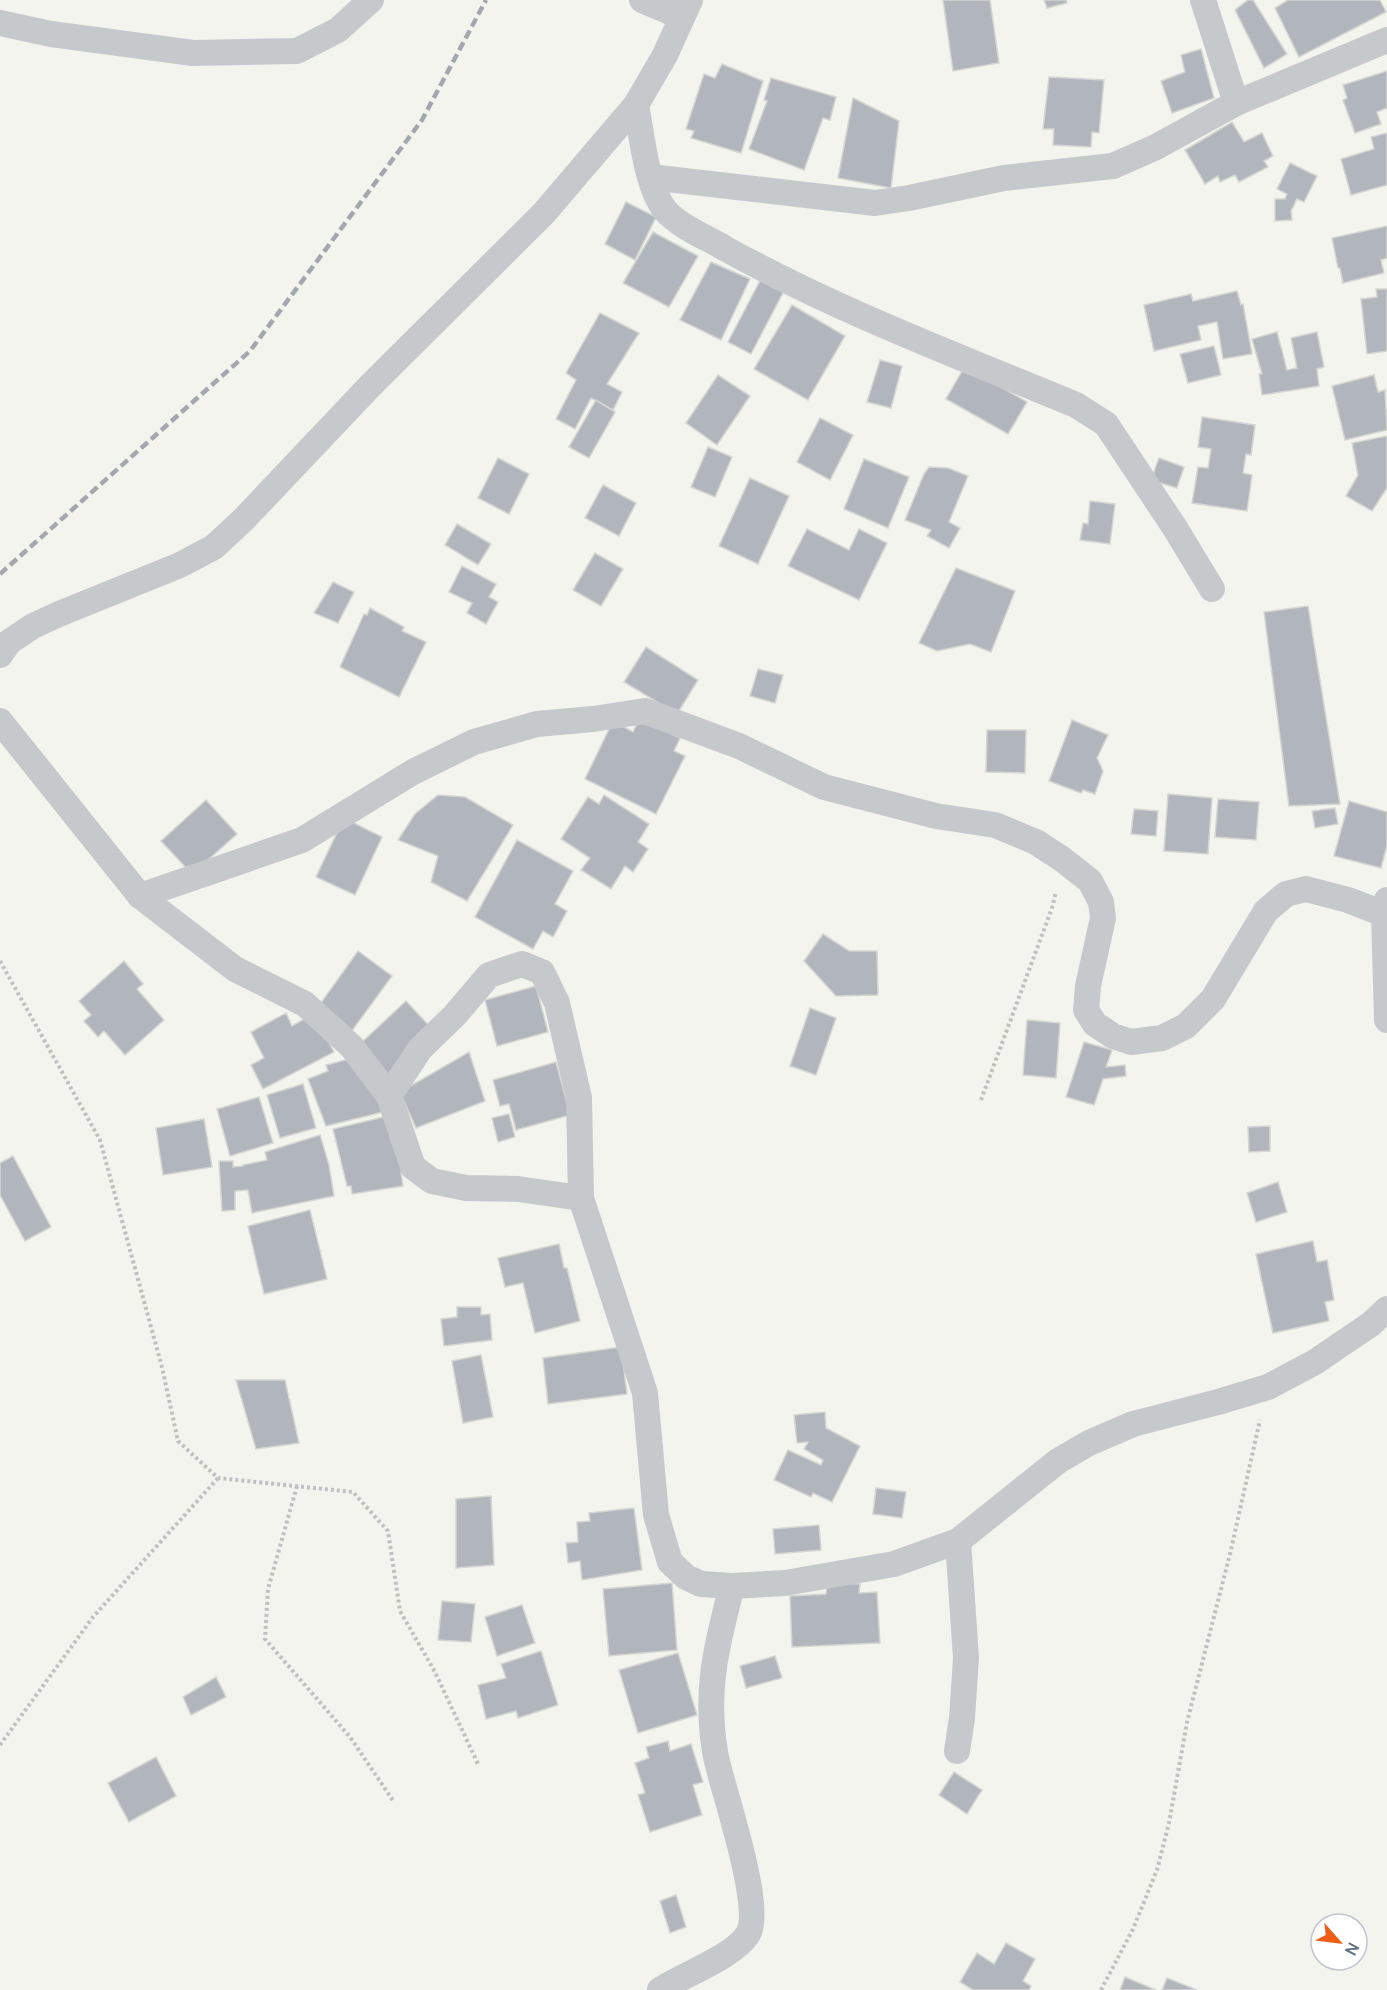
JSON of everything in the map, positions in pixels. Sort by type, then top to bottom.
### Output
[{"type":"street","points":[[0,23],[51,34],[193,53],[297,51],[338,30],[371,0]]},
{"type":"street","points":[[0,655],[9,642],[33,626],[180,565],[214,547],[244,519],[370,386],[544,213],[636,105],[665,55],[686,9],[642,0]]},
{"type":"street","points":[[1203,0],[1236,103]]},
{"type":"street","points":[[650,177],[875,203],[1004,178],[1113,166],[1156,147],[1236,103],[1387,40]]},
{"type":"street","points":[[636,105],[654,192],[666,211],[678,221],[749,262],[828,302],[1076,405],[1107,424],[1212,589]]},
{"type":"street","points":[[140,896],[302,840],[413,772],[474,742],[537,724],[645,711],[739,746],[825,787],[936,816],[995,825],[1036,842],[1062,859],[1090,881],[1101,902],[1103,918],[1088,986],[1086,1010],[1095,1024],[1113,1036],[1131,1042],[1162,1038],[1186,1026],[1213,999],[1266,911],[1286,894],[1306,889],[1386,909],[1387,1020]]},
{"type":"street","points":[[0,721],[140,896],[235,969],[305,1004],[352,1047],[389,1096],[413,1167],[432,1181],[466,1188],[518,1189],[581,1198]]},
{"type":"street","points":[[389,1096],[420,1050],[455,1015],[489,975],[522,964],[542,972],[557,1003],[579,1098],[581,1198],[645,1393],[656,1515],[670,1562],[686,1577],[701,1584],[732,1586],[785,1582],[894,1564],[958,1541],[1058,1461],[1089,1443],[1133,1424],[1268,1387],[1315,1362],[1371,1324],[1387,1309]]},
{"type":"street","points":[[957,1751],[966,1658],[958,1541]]},
{"type":"street","points":[[660,1990],[735,1948],[748,1934],[753,1920],[750,1893],[711,1727],[712,1670],[732,1586]]},
{"type":"path","points":[[981,1100],[1052,908],[1062,859]]},
{"type":"path","points":[[0,961],[100,1140],[159,1356],[178,1441],[218,1478],[353,1492],[388,1531],[400,1611],[435,1672],[478,1764]]},
{"type":"path","points":[[1101,1990],[1133,1929],[1157,1870],[1169,1823],[1187,1722],[1230,1554],[1268,1387]]},
{"type":"path","points":[[0,1745],[93,1617],[218,1478]]},
{"type":"path","points":[[297,1486],[268,1589],[265,1639],[350,1737],[394,1802]]},
{"type":"building","points":[[943,0],[990,0],[999,63],[953,71]]},
{"type":"building","points":[[1044,0],[1066,0],[1067,3],[1047,8]]},
{"type":"building","points":[[1248,0],[1253,0],[1287,54],[1264,68],[1235,10]]},
{"type":"building","points":[[1288,0],[1380,0],[1386,12],[1299,57],[1275,8]]},
{"type":"building","points":[[1201,49],[1214,98],[1172,113],[1161,81],[1185,72],[1181,55]]},
{"type":"building","points":[[722,64],[763,81],[741,153],[691,138],[694,131],[686,129],[704,74],[715,78]]},
{"type":"building","points":[[1387,71],[1387,108],[1377,112],[1381,124],[1355,133],[1343,100],[1347,98],[1343,85]]},
{"type":"building","points":[[1049,77],[1104,80],[1099,133],[1092,132],[1091,147],[1053,145],[1054,129],[1043,129]]},
{"type":"building","points":[[771,78],[836,97],[830,120],[823,118],[804,170],[749,149],[767,101],[764,100]]},
{"type":"building","points":[[853,98],[899,121],[891,188],[838,178]]},
{"type":"building","points":[[1232,122],[1244,142],[1262,133],[1273,156],[1264,161],[1268,167],[1239,182],[1235,175],[1220,182],[1218,176],[1205,184],[1185,150]]},
{"type":"building","points":[[1387,133],[1387,185],[1351,195],[1341,159],[1374,149],[1371,137]]},
{"type":"building","points":[[1290,163],[1317,176],[1304,202],[1297,199],[1291,211],[1292,220],[1275,221],[1275,199],[1285,199],[1287,194],[1277,189]]},
{"type":"building","points":[[626,202],[656,217],[635,260],[605,244]]},
{"type":"building","points":[[1387,226],[1387,258],[1381,260],[1384,273],[1343,283],[1332,238]]},
{"type":"building","points":[[653,232],[698,256],[669,307],[623,283]]},
{"type":"building","points":[[711,262],[750,279],[721,340],[680,320]]},
{"type":"building","points":[[763,275],[786,287],[751,354],[728,342]]},
{"type":"building","points":[[1376,289],[1387,289],[1387,351],[1367,354],[1361,299],[1377,297]]},
{"type":"building","points":[[1237,291],[1241,305],[1243,304],[1252,354],[1223,359],[1217,322],[1198,326],[1201,340],[1154,351],[1144,305],[1191,294],[1193,301]]},
{"type":"building","points":[[792,305],[845,336],[808,400],[754,369]]},
{"type":"building","points":[[600,313],[639,333],[607,384],[622,392],[613,410],[591,398],[575,429],[556,419],[576,380],[566,373]]},
{"type":"building","points":[[1277,332],[1287,370],[1297,368],[1291,338],[1317,332],[1324,367],[1317,369],[1319,386],[1262,395],[1259,374],[1262,374],[1252,339]]},
{"type":"building","points":[[1214,346],[1221,375],[1188,383],[1180,354]]},
{"type":"building","points":[[880,360],[902,366],[891,408],[867,402]]},
{"type":"building","points":[[965,366],[1027,402],[1008,434],[946,399]]},
{"type":"building","points":[[718,375],[750,396],[717,445],[686,423]]},
{"type":"building","points":[[1374,375],[1378,392],[1385,390],[1387,430],[1345,440],[1332,386]]},
{"type":"building","points":[[596,400],[615,412],[589,458],[569,447]]},
{"type":"building","points":[[1202,417],[1255,425],[1251,455],[1246,454],[1243,473],[1252,475],[1247,511],[1192,503],[1198,467],[1208,468],[1211,449],[1198,447]]},
{"type":"building","points":[[820,418],[853,435],[830,480],[797,462]]},
{"type":"building","points":[[1387,436],[1387,488],[1372,511],[1346,496],[1358,475],[1352,443]]},
{"type":"building","points":[[708,447],[732,457],[715,497],[691,487]]},
{"type":"building","points":[[498,458],[529,474],[509,514],[478,498]]},
{"type":"building","points":[[1159,458],[1184,467],[1177,488],[1151,480]]},
{"type":"building","points":[[864,459],[909,477],[888,528],[844,509]]},
{"type":"building","points":[[929,467],[948,468],[968,476],[949,522],[960,528],[949,548],[927,536],[931,530],[905,520]]},
{"type":"building","points":[[750,478],[789,496],[758,564],[719,546]]},
{"type":"building","points":[[603,485],[636,503],[619,536],[585,518]]},
{"type":"building","points":[[1090,501],[1115,504],[1110,544],[1080,540],[1083,523],[1088,524]]},
{"type":"building","points":[[457,524],[491,544],[478,565],[445,545]]},
{"type":"building","points":[[807,529],[849,550],[859,529],[887,543],[859,600],[788,566]]},
{"type":"building","points":[[595,553],[623,569],[601,606],[573,590]]},
{"type":"building","points":[[462,566],[496,584],[489,597],[498,602],[486,624],[467,613],[472,603],[449,592]]},
{"type":"building","points":[[956,568],[1015,591],[991,652],[970,644],[937,651],[919,643]]},
{"type":"building","points":[[333,582],[354,592],[338,623],[314,613]]},
{"type":"building","points":[[1308,606],[1340,804],[1289,806],[1264,612]]},
{"type":"building","points":[[370,608],[404,627],[402,631],[426,642],[399,697],[340,667],[364,614],[367,615]]},
{"type":"building","points":[[646,647],[698,680],[677,714],[624,682]]},
{"type":"building","points":[[758,669],[783,675],[775,703],[750,696]]},
{"type":"building","points":[[640,718],[680,738],[674,751],[685,756],[656,814],[585,779],[613,721],[633,732]]},
{"type":"building","points":[[1072,720],[1108,735],[1097,758],[1103,771],[1095,794],[1083,790],[1081,793],[1049,781]]},
{"type":"building","points":[[987,730],[1026,730],[1025,773],[986,772]]},
{"type":"building","points":[[1168,794],[1212,798],[1208,854],[1164,851]]},
{"type":"building","points":[[438,795],[465,797],[513,825],[467,901],[431,882],[438,856],[398,840],[415,814]]},
{"type":"building","points":[[604,795],[649,824],[638,842],[648,849],[633,872],[625,866],[611,889],[581,870],[590,858],[561,839],[588,797],[599,804]]},
{"type":"building","points":[[1218,799],[1259,802],[1256,840],[1215,837]]},
{"type":"building","points":[[206,800],[237,834],[192,874],[161,841]]},
{"type":"building","points":[[1349,801],[1387,812],[1387,845],[1381,868],[1334,856]]},
{"type":"building","points":[[1335,808],[1338,824],[1315,828],[1312,811]]},
{"type":"building","points":[[1134,809],[1158,811],[1156,836],[1131,834]]},
{"type":"building","points":[[344,818],[382,837],[355,895],[316,877]]},
{"type":"building","points":[[517,840],[573,871],[555,904],[567,911],[553,937],[543,931],[533,949],[475,917]]},
{"type":"building","points":[[823,934],[849,951],[877,951],[878,995],[836,996],[804,961]]},
{"type":"building","points":[[358,951],[392,976],[351,1032],[318,1007]]},
{"type":"building","points":[[124,961],[143,984],[137,989],[164,1020],[125,1055],[104,1031],[98,1037],[84,1021],[91,1015],[79,1001]]},
{"type":"building","points":[[536,986],[548,1032],[497,1046],[485,1000]]},
{"type":"building","points":[[406,1001],[434,1031],[387,1075],[359,1045]]},
{"type":"building","points":[[810,1008],[836,1018],[816,1075],[790,1066]]},
{"type":"building","points":[[286,1013],[292,1026],[308,1017],[321,1028],[334,1052],[263,1089],[251,1065],[264,1058],[251,1032]]},
{"type":"building","points":[[1027,1020],[1060,1023],[1056,1078],[1023,1075]]},
{"type":"building","points":[[1084,1042],[1112,1050],[1106,1067],[1125,1065],[1126,1076],[1103,1079],[1094,1105],[1066,1097]]},
{"type":"building","points":[[469,1052],[485,1101],[416,1128],[400,1092]]},
{"type":"building","points":[[357,1057],[383,1112],[326,1126],[308,1079],[328,1071],[326,1065]]},
{"type":"building","points":[[556,1062],[570,1115],[516,1130],[509,1104],[500,1106],[493,1080]]},
{"type":"building","points":[[303,1084],[316,1128],[280,1138],[267,1095]]},
{"type":"building","points":[[259,1097],[273,1143],[230,1156],[217,1109]]},
{"type":"building","points":[[509,1114],[515,1137],[498,1142],[492,1118]]},
{"type":"building","points":[[384,1117],[406,1172],[401,1173],[403,1186],[352,1194],[351,1186],[347,1186],[333,1129]]},
{"type":"building","points":[[204,1119],[212,1167],[163,1175],[156,1128]]},
{"type":"building","points":[[1270,1126],[1270,1151],[1249,1152],[1248,1127]]},
{"type":"building","points":[[320,1135],[329,1165],[334,1196],[252,1213],[248,1190],[235,1191],[235,1210],[222,1211],[219,1161],[233,1161],[233,1167],[267,1160],[265,1152]]},
{"type":"building","points":[[13,1156],[51,1227],[25,1241],[0,1195],[0,1163]]},
{"type":"building","points":[[1278,1182],[1287,1212],[1256,1222],[1247,1193]]},
{"type":"building","points":[[310,1210],[327,1279],[264,1294],[248,1226]]},
{"type":"building","points":[[1313,1241],[1317,1262],[1327,1260],[1334,1300],[1325,1302],[1329,1321],[1273,1333],[1256,1254]]},
{"type":"building","points":[[559,1244],[580,1321],[535,1333],[523,1283],[505,1287],[498,1258]]},
{"type":"building","points":[[457,1307],[481,1307],[481,1315],[490,1314],[492,1340],[444,1346],[441,1319],[457,1317]]},
{"type":"building","points":[[621,1347],[627,1394],[548,1404],[543,1358]]},
{"type":"building","points":[[481,1355],[493,1417],[463,1423],[452,1361]]},
{"type":"building","points":[[236,1380],[285,1380],[299,1443],[256,1449]]},
{"type":"building","points":[[825,1412],[826,1428],[860,1446],[832,1502],[813,1493],[811,1497],[774,1480],[788,1450],[821,1465],[823,1460],[804,1449],[808,1442],[797,1443],[794,1415]]},
{"type":"building","points":[[876,1488],[906,1492],[902,1518],[873,1514]]},
{"type":"building","points":[[491,1496],[494,1565],[456,1568],[456,1499]]},
{"type":"building","points":[[634,1508],[642,1570],[582,1580],[580,1561],[568,1563],[566,1543],[578,1542],[577,1522],[590,1521],[589,1513]]},
{"type":"building","points":[[819,1525],[821,1550],[775,1554],[773,1529]]},
{"type":"building","points":[[827,1582],[860,1584],[859,1593],[877,1592],[880,1643],[792,1647],[790,1596],[826,1594]]},
{"type":"building","points":[[672,1583],[677,1650],[609,1656],[603,1589]]},
{"type":"building","points":[[442,1601],[475,1604],[471,1642],[438,1640]]},
{"type":"building","points":[[522,1605],[535,1643],[497,1656],[485,1617]]},
{"type":"building","points":[[541,1651],[558,1705],[518,1718],[516,1711],[486,1719],[478,1685],[506,1678],[501,1664]]},
{"type":"building","points":[[678,1653],[697,1715],[638,1733],[619,1670]]},
{"type":"building","points":[[775,1656],[782,1678],[746,1688],[740,1666]]},
{"type":"building","points":[[216,1677],[226,1697],[191,1715],[183,1697]]},
{"type":"building","points":[[668,1741],[670,1751],[691,1744],[703,1782],[693,1785],[702,1815],[650,1832],[638,1795],[645,1793],[635,1763],[649,1758],[646,1747]]},
{"type":"building","points":[[156,1757],[176,1796],[129,1822],[108,1783]]},
{"type":"building","points":[[954,1772],[982,1790],[967,1814],[939,1795]]},
{"type":"building","points":[[676,1895],[686,1927],[670,1933],[660,1901]]},
{"type":"building","points":[[1006,1943],[1035,1959],[1023,1981],[1031,1986],[1029,1990],[973,1990],[960,1982],[977,1953],[994,1964]]},
{"type":"building","points":[[1125,1977],[1156,1990],[1120,1990]]},
{"type":"building","points":[[1167,1978],[1197,1990],[1162,1990]]},
{"type":"railway","points":[[0,574],[250,351],[422,120],[486,0]]}]
